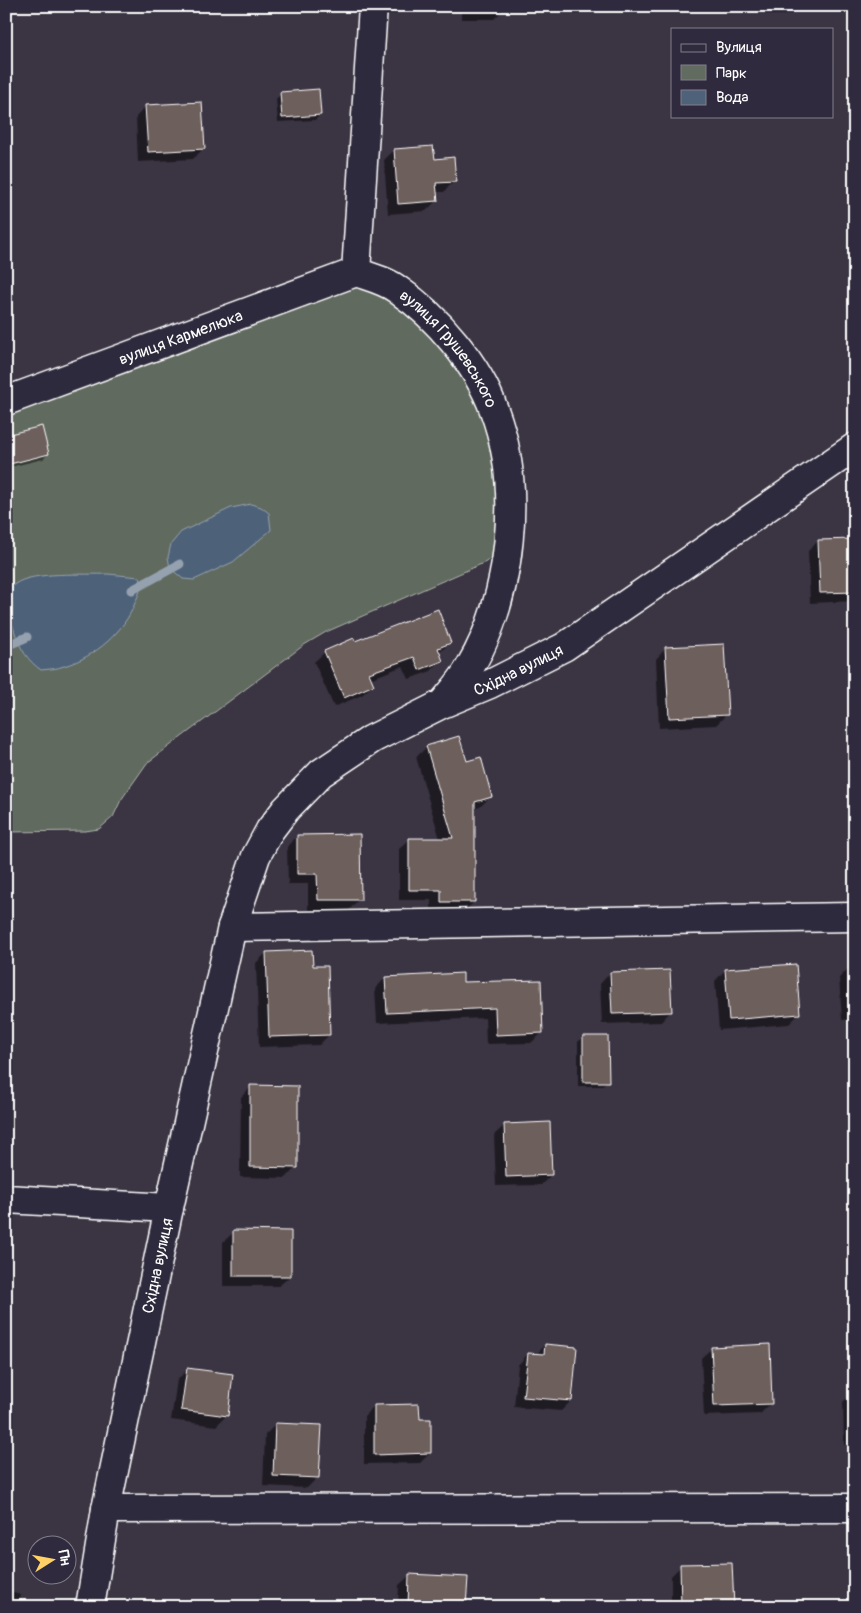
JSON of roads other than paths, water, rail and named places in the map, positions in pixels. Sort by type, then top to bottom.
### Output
[{"type":"street","points":[[356,272],[374,6]]},
{"type":"street","name":"вулиця Кармелюка","points":[[6,401],[356,272]]},
{"type":"street","name":"вулиця Грушевського","points":[[356,272],[397,288],[428,314],[456,345],[479,378],[494,409],[504,444],[510,514],[508,542],[500,592],[495,610],[470,668],[442,704]]},
{"type":"street","name":"Східна вулиця","points":[[90,1607],[106,1509],[169,1208],[232,927],[256,856],[270,830],[286,809],[321,773],[364,744],[442,704],[490,684],[564,647],[855,447]]},
{"type":"street","points":[[232,927],[855,917]]},
{"type":"street","points":[[6,1199],[169,1208]]},
{"type":"street","points":[[106,1509],[855,1508]]},
{"type":"water","points":[[251,504],[261,507],[269,513],[271,530],[233,562],[194,580],[183,579],[170,568],[168,557],[171,544],[181,532],[231,508]]},
{"type":"water","points":[[60,574],[108,574],[140,577],[141,587],[139,593],[124,624],[107,642],[87,656],[61,667],[41,670],[32,663],[20,645],[10,614],[7,592],[15,584],[34,577]]},
{"type":"waterway","points":[[132,590],[180,564]]},
{"type":"waterway","points":[[6,646],[27,637]]}]
